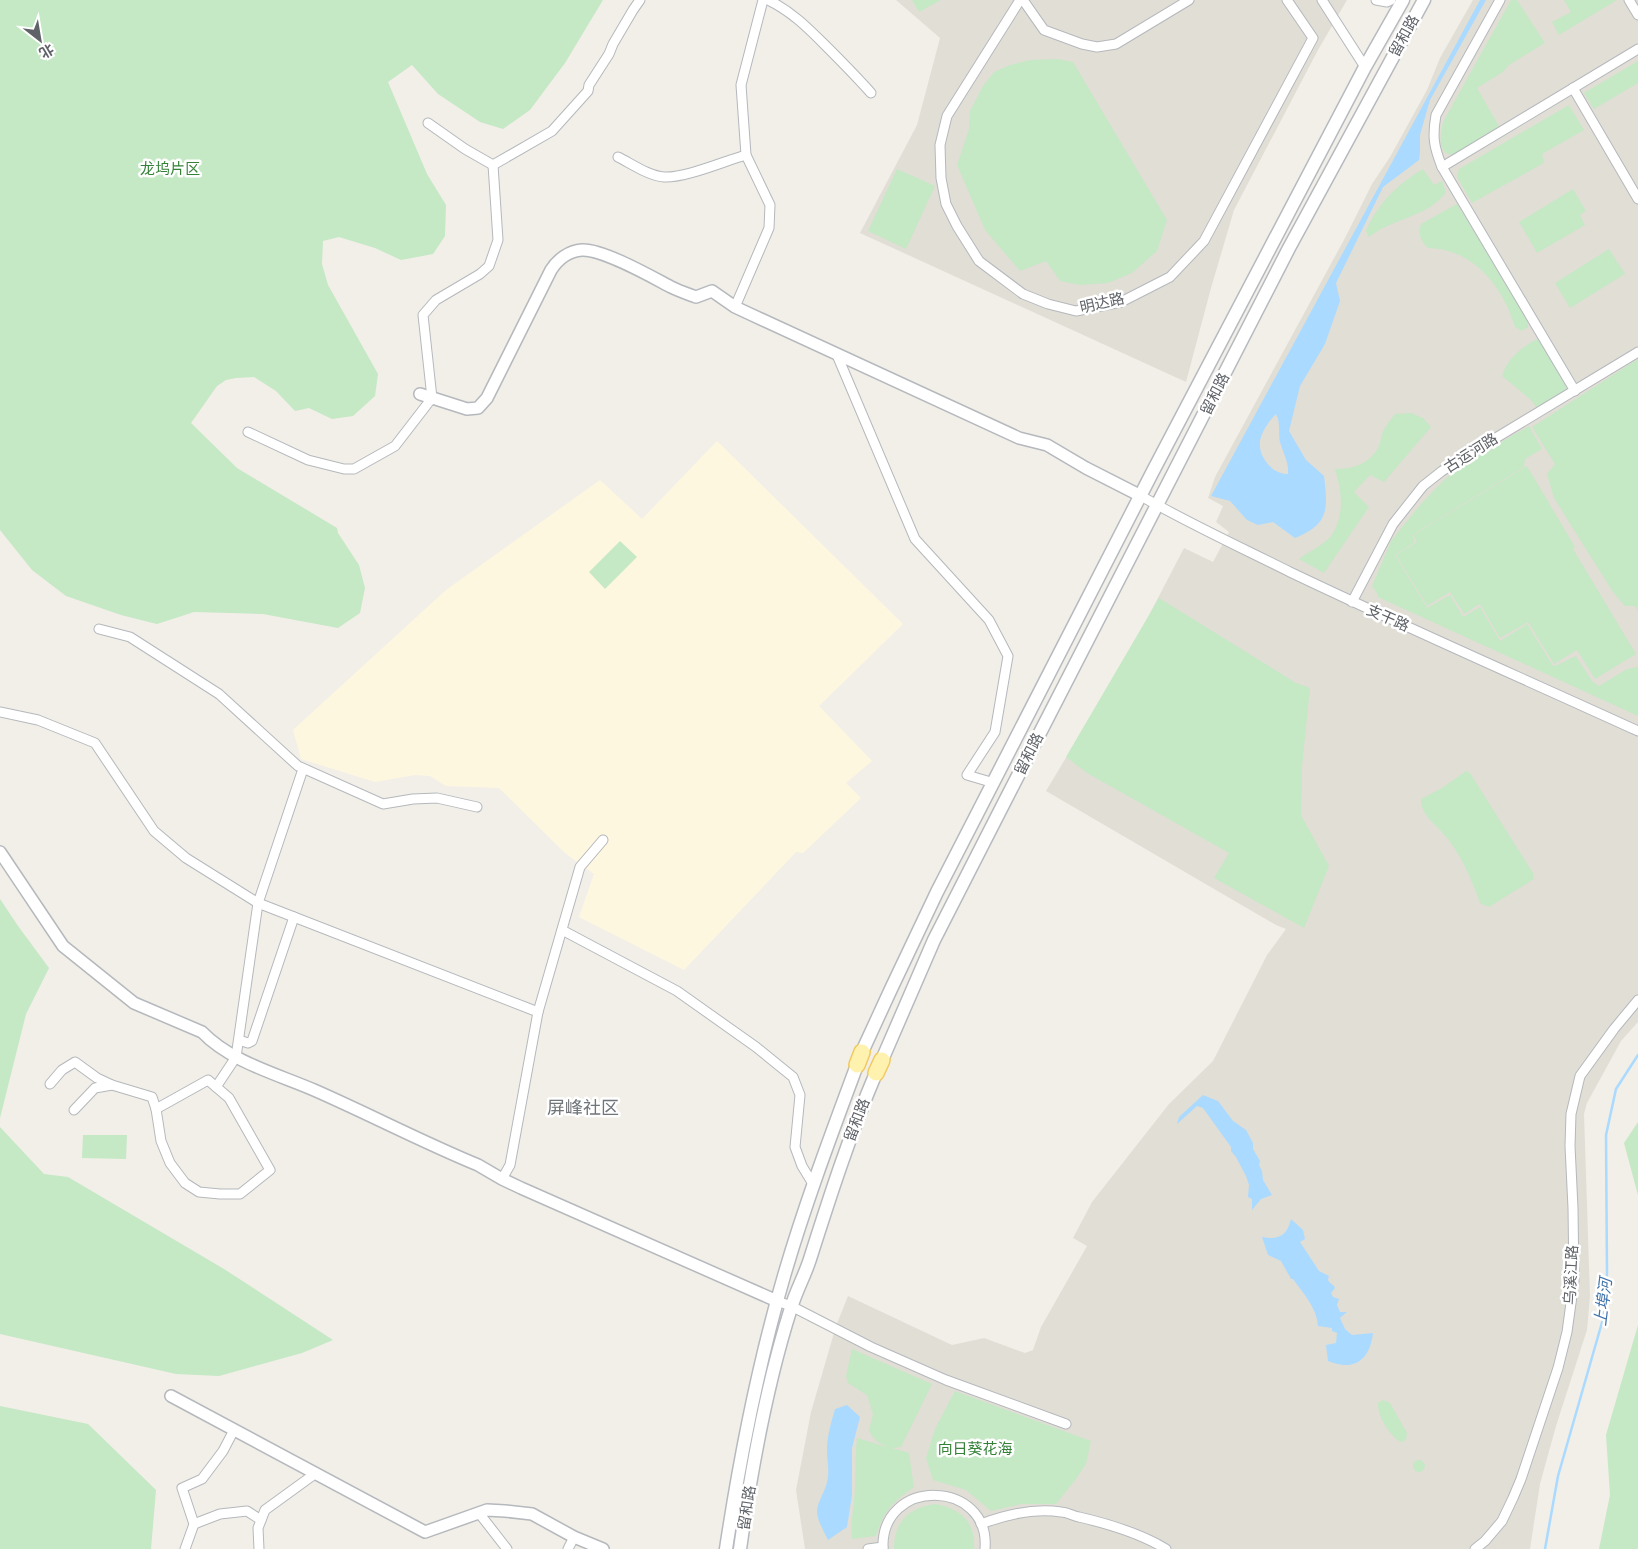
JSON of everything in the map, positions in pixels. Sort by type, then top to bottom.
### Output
[{"type":"main road","name":"留和路","points":[[726,1549],[745,1439],[777,1301],[813,1184],[860,1058],[923,922],[1152,473],[1365,67],[1403,0]]},
{"type":"main road","name":"留和路","points":[[740,1549],[761,1426],[791,1306],[803,1280],[856,1120],[934,940],[1289,248],[1424,0]]},
{"type":"street","points":[[493,165],[552,131],[582,98],[610,54],[613,44],[640,0]]},
{"type":"street","points":[[736,307],[769,228],[770,205],[746,155],[741,85],[763,0]]},
{"type":"street","points":[[768,0],[796,17],[871,93]]},
{"type":"street","points":[[1021,0],[1044,30],[1082,44],[1097,47],[1116,44],[1189,0]]},
{"type":"street","name":"明达路","points":[[1021,0],[947,116],[940,145],[941,178],[946,204],[956,226],[979,261],[1023,294],[1048,304],[1076,311],[1121,302],[1170,277],[1204,241],[1312,38],[1288,0]]},
{"type":"street","points":[[1322,0],[1365,67]]},
{"type":"street","points":[[1376,0],[1387,2],[1391,0]]},
{"type":"street","points":[[1500,0],[1436,115],[1433,133],[1435,149],[1442,167],[1575,391]]},
{"type":"street","points":[[1629,0],[1638,15]]},
{"type":"street","points":[[1442,167],[1638,49]]},
{"type":"street","points":[[1574,88],[1638,199]]},
{"type":"street","points":[[428,123],[465,149],[493,165]]},
{"type":"street","points":[[618,157],[663,177],[681,175],[746,155]]},
{"type":"street","points":[[248,432],[308,460],[354,469],[395,446],[432,398],[423,315],[436,300],[480,274],[489,266],[498,240],[493,165]]},
{"type":"street","points":[[420,394],[467,409],[478,408],[487,398],[558,259],[583,250],[628,264],[674,288],[696,297],[712,291],[736,307],[837,355],[1018,438],[1047,445],[1086,468],[1141,496]]},
{"type":"street","name":"古运河路","points":[[1352,602],[1383,539],[1423,486],[1471,452],[1638,352]]},
{"type":"street","points":[[837,355],[915,539],[989,620],[1008,656],[994,732],[967,775],[994,783]]},
{"type":"street","name":"支干路","points":[[1141,496],[1224,541],[1352,602],[1638,731]]},
{"type":"street","points":[[98,629],[130,637],[219,694],[303,769],[383,804],[413,799],[437,798],[477,807]]},
{"type":"street","points":[[0,712],[38,720],[95,743],[154,831],[186,858],[258,903],[538,1012]]},
{"type":"street","points":[[216,1087],[236,1057],[258,903],[303,769]]},
{"type":"street","points":[[502,1180],[510,1165],[538,1012],[580,867],[604,840]]},
{"type":"street","points":[[0,852],[64,946],[134,1003],[202,1032],[210,1041],[236,1057],[315,1090],[478,1164],[502,1180],[791,1306],[871,1347],[946,1380],[1066,1424]]},
{"type":"street","points":[[239,1040],[248,1043],[252,1041],[294,917]]},
{"type":"street","points":[[562,930],[677,991],[756,1047],[793,1077],[800,1095],[795,1147],[802,1166],[813,1184]]},
{"type":"street","name":"乌溪江路","points":[[1475,1549],[1485,1541],[1502,1521],[1516,1492],[1558,1368],[1567,1332],[1574,1281],[1570,1114],[1580,1076],[1638,1000]]},
{"type":"street","points":[[50,1084],[62,1070],[75,1062],[112,1085],[152,1097],[156,1109],[161,1141],[170,1163],[185,1183],[199,1192],[240,1194],[270,1170],[229,1098],[208,1080],[156,1109]]},
{"type":"street","points":[[74,1110],[95,1088],[112,1085]]},
{"type":"street","points":[[171,1396],[425,1532],[487,1510],[532,1514],[574,1537],[603,1549]]},
{"type":"street","points":[[185,1549],[194,1524],[182,1488],[202,1479],[223,1451],[234,1430]]},
{"type":"street","points":[[260,1549],[258,1528],[265,1510],[316,1473]]},
{"type":"street","points":[[868,1549],[883,1548],[884,1534],[889,1522],[896,1511],[906,1502],[918,1496],[930,1494],[955,1498],[966,1505],[981,1524],[984,1535],[984,1549]]},
{"type":"street","points":[[194,1524],[220,1514],[247,1511],[261,1520]]},
{"type":"street","points":[[981,1524],[1002,1516],[1061,1512],[1094,1519],[1120,1528],[1166,1549]]},
{"type":"street","points":[[479,1513],[507,1549]]},
{"type":"street","points":[[568,1549],[574,1537]]},
{"type":"shaded area","points":[[896,0],[1347,0],[1318,50],[1234,210],[1186,382],[860,233],[917,125],[940,38]]},
{"type":"shaded area","points":[[1473,0],[1638,0],[1638,1022],[1621,1041],[1587,1103],[1584,1114],[1590,1296],[1587,1330],[1556,1426],[1540,1484],[1530,1549],[805,1549],[796,1490],[811,1412],[836,1326],[848,1296],[952,1345],[984,1338],[1025,1353],[1033,1350],[1041,1327],[1087,1246],[1073,1238],[1092,1202],[1169,1104],[1213,1061],[1267,955],[1286,929],[1276,925],[1046,791],[1133,646],[1184,548],[1213,562],[1229,532],[1216,522],[1223,506],[1208,498],[1215,477],[1345,238],[1372,184],[1390,157],[1427,90],[1440,58]]},
{"type":"shaded area","points":[[717,441],[903,624],[819,706],[872,761],[846,783],[861,798],[803,853],[796,852],[684,970],[579,917],[594,874],[565,853],[499,788],[446,786],[430,776],[415,775],[375,782],[301,759],[293,730],[446,590],[600,480],[642,519]]},
{"type":"green space","name":"龙坞片区","points":[[0,0],[603,0],[565,63],[530,110],[503,129],[480,122],[438,94],[412,65],[388,82],[427,174],[446,205],[445,236],[433,254],[401,260],[375,248],[339,237],[323,241],[322,264],[328,285],[378,374],[375,396],[353,416],[332,419],[309,408],[295,411],[276,391],[254,377],[236,378],[226,380],[217,386],[191,423],[237,468],[337,528],[338,533],[359,565],[365,588],[360,613],[338,628],[263,614],[194,612],[157,624],[121,615],[66,596],[32,570],[0,530]]},
{"type":"green space","points":[[912,0],[941,0],[919,12]]},
{"type":"green space","points":[[1511,0],[1517,0],[1545,43],[1509,65],[1503,72],[1477,88],[1500,128],[1456,156],[1450,155],[1442,149],[1441,134],[1443,122]]},
{"type":"green space","points":[[1564,0],[1617,0],[1559,35],[1552,22],[1571,12]]},
{"type":"green space","points":[[1058,59],[1073,62],[1167,220],[1157,251],[1132,273],[1108,283],[1080,285],[1060,281],[1046,261],[1020,271],[985,230],[957,165],[969,129],[970,111],[983,86],[994,72],[1010,65],[1030,60]]},
{"type":"green space","points":[[1638,61],[1638,83],[1594,109],[1584,93]]},
{"type":"green space","points":[[1569,105],[1584,130],[1542,154],[1544,163],[1472,203],[1457,177],[1459,169]]},
{"type":"green space","points":[[897,169],[935,186],[906,249],[868,231]]},
{"type":"green space","points":[[1423,169],[1434,185],[1442,181],[1446,192],[1430,207],[1388,225],[1369,237],[1366,231],[1382,203],[1397,188]]},
{"type":"green space","points":[[1573,189],[1586,211],[1580,215],[1585,225],[1537,253],[1519,222]]},
{"type":"green space","points":[[1457,204],[1528,319],[1528,327],[1522,331],[1515,327],[1503,298],[1494,285],[1473,263],[1459,255],[1444,250],[1428,248],[1421,240],[1421,224]]},
{"type":"green space","points":[[1609,249],[1625,274],[1570,308],[1555,283]]},
{"type":"green space","points":[[1539,338],[1567,389],[1537,408],[1531,400],[1502,376],[1508,363],[1516,353]]},
{"type":"green space","points":[[1638,359],[1638,611],[1635,606],[1625,606],[1613,592],[1554,498],[1547,474],[1555,464],[1532,427]]},
{"type":"green space","points":[[1411,413],[1423,418],[1431,427],[1384,482],[1370,475],[1354,492],[1369,507],[1324,573],[1299,559],[1325,542],[1331,536],[1339,520],[1341,495],[1335,469],[1348,468],[1366,461],[1380,445],[1384,429],[1395,414]]},
{"type":"green space","points":[[1529,426],[1542,449],[1525,459],[1524,467],[1412,535],[1415,542],[1395,555],[1427,608],[1450,595],[1463,617],[1480,607],[1500,641],[1527,624],[1553,666],[1576,656],[1592,681],[1599,686],[1627,669],[1638,667],[1638,716],[1378,597],[1372,586],[1391,541],[1420,505],[1442,482],[1462,465]]},
{"type":"green space","points":[[1527,466],[1575,547],[1573,549],[1636,654],[1595,679],[1577,650],[1554,664],[1528,622],[1500,638],[1480,604],[1464,614],[1450,592],[1427,606],[1396,555],[1417,542],[1413,535]]},
{"type":"green space","points":[[620,541],[637,557],[605,589],[589,572]]},
{"type":"green space","points":[[1159,598],[1296,683],[1310,688],[1302,767],[1301,815],[1329,866],[1304,928],[1214,878],[1229,853],[1087,773],[1066,757]]},
{"type":"green space","points":[[1466,771],[1470,773],[1533,873],[1534,879],[1489,907],[1480,903],[1469,875],[1454,847],[1428,817],[1421,804],[1421,799],[1442,788]]},
{"type":"green space","points":[[0,899],[49,968],[26,1014],[0,1118]]},
{"type":"green space","points":[[1638,1122],[1638,1195],[1624,1143]]},
{"type":"green space","points":[[0,1127],[44,1174],[68,1177],[224,1269],[333,1340],[302,1353],[219,1376],[176,1374],[0,1334]]},
{"type":"green space","points":[[83,1135],[127,1135],[126,1159],[82,1158]]},
{"type":"green space","points":[[1638,1325],[1638,1549],[1599,1549],[1610,1495],[1606,1435]]},
{"type":"green space","points":[[852,1349],[932,1384],[901,1447],[892,1448],[909,1453],[914,1487],[886,1513],[876,1536],[852,1539],[857,1438],[887,1447],[878,1442],[869,1430],[873,1414],[867,1395],[848,1383],[846,1376]]},
{"type":"green space","name":"向日葵花海","points":[[955,1391],[1091,1441],[1086,1464],[1056,1504],[1021,1504],[991,1511],[966,1490],[933,1480],[926,1458],[935,1429]]},
{"type":"green space","points":[[1383,1400],[1390,1403],[1407,1433],[1406,1440],[1401,1442],[1385,1425],[1378,1408],[1378,1403]]},
{"type":"green space","points":[[0,1406],[88,1424],[156,1490],[151,1549],[0,1549]]},
{"type":"green space","points":[[1417,1460],[1421,1460],[1425,1466],[1421,1472],[1417,1472],[1413,1468],[1413,1464]]},
{"type":"green space","points":[[935,1504],[952,1509],[965,1518],[972,1531],[974,1549],[894,1549],[897,1531],[904,1518],[917,1509]]},
{"type":"water","points":[[1480,0],[1486,0],[1430,100],[1420,135],[1419,160],[1383,187],[1336,283],[1340,301],[1325,344],[1300,386],[1289,431],[1306,460],[1324,476],[1326,507],[1324,514],[1314,527],[1295,538],[1273,522],[1258,525],[1247,520],[1230,501],[1211,496]],"holes":[[[1276,414],[1278,417],[1280,442],[1287,462],[1288,474],[1272,468],[1267,464],[1261,453],[1260,441],[1266,426]]]},
{"type":"water","points":[[1203,1095],[1218,1101],[1233,1121],[1246,1130],[1253,1143],[1253,1149],[1260,1161],[1259,1165],[1263,1180],[1272,1195],[1261,1199],[1252,1210],[1252,1199],[1248,1197],[1249,1185],[1246,1176],[1231,1151],[1231,1147],[1203,1108],[1197,1106],[1177,1124],[1179,1117]]},
{"type":"water","points":[[1291,1219],[1303,1230],[1305,1239],[1300,1242],[1319,1271],[1329,1276],[1329,1282],[1335,1288],[1331,1293],[1333,1297],[1339,1299],[1337,1305],[1340,1312],[1347,1312],[1340,1318],[1345,1329],[1352,1335],[1373,1333],[1364,1357],[1353,1364],[1337,1364],[1328,1361],[1326,1345],[1336,1343],[1337,1333],[1332,1331],[1332,1328],[1318,1326],[1315,1313],[1305,1295],[1293,1279],[1291,1279],[1281,1261],[1268,1255],[1262,1237],[1273,1238],[1281,1236],[1285,1233]]},
{"type":"water","points":[[847,1405],[860,1417],[852,1448],[852,1495],[847,1527],[828,1540],[819,1522],[817,1511],[828,1478],[827,1445],[835,1409]]},
{"type":"waterway","name":"上埠河","points":[[1545,1549],[1558,1476],[1603,1319],[1607,1273],[1606,1135],[1616,1089],[1638,1055]]},
{"type":"district","name":"屏峰社区","points":[[583,1107]]}]
